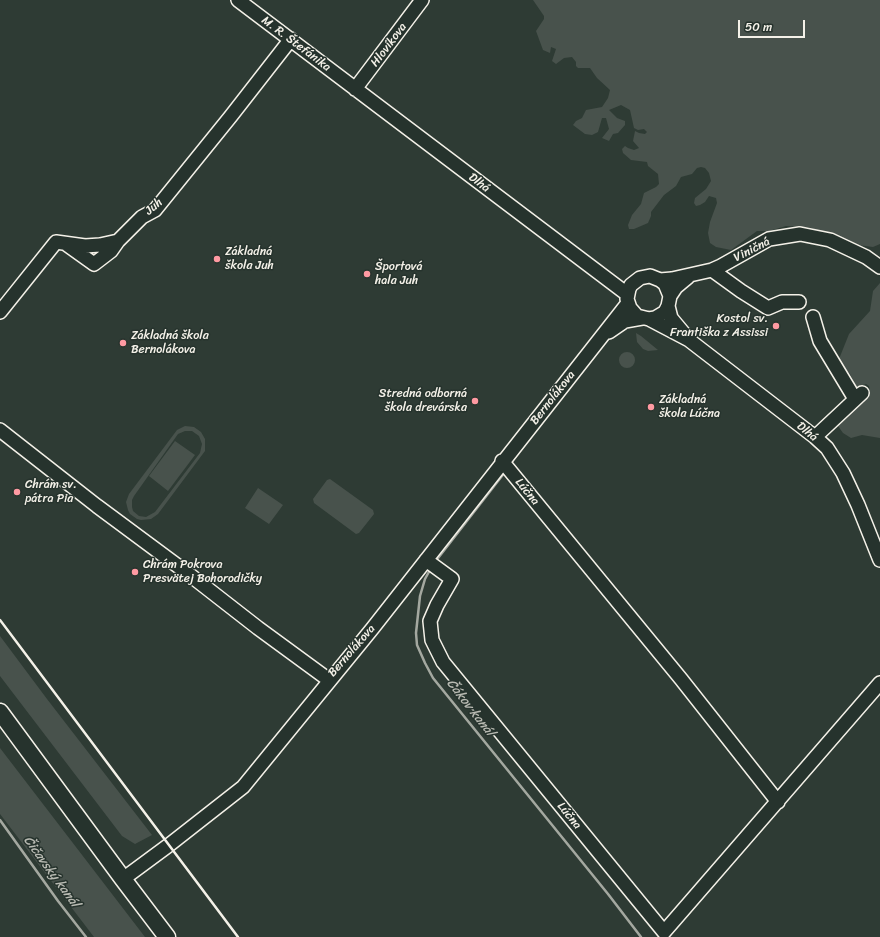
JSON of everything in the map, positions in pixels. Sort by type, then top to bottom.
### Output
[{"type":"main road","points":[[0,712],[167,937]]},
{"type":"street","name":"M. R. Štefánika","points":[[238,0],[355,89]]},
{"type":"street","name":"Hlovíkova","points":[[355,89],[422,0]]},
{"type":"street","name":"Juh","points":[[66,244],[94,264],[111,251],[118,241],[142,217],[154,210],[291,40]]},
{"type":"street","name":"Dlhá","points":[[355,89],[602,276],[627,299]]},
{"type":"street","name":"Viničná","points":[[660,280],[672,279],[712,270],[769,239],[800,234],[830,240],[866,257],[880,267]]},
{"type":"street","points":[[0,312],[66,244],[95,246],[118,241]]},
{"type":"street","points":[[712,270],[741,292],[768,308],[782,302],[799,302]]},
{"type":"street","points":[[601,337],[625,321],[661,316],[676,287],[691,275]]},
{"type":"street","points":[[602,276],[621,283],[635,281],[640,278],[650,276],[660,280],[665,284],[671,318],[689,340]]},
{"type":"street","points":[[635,281],[629,289],[627,299],[633,313],[689,340]]},
{"type":"street","name":"Bernolákova","points":[[0,430],[96,506],[329,680],[426,560],[502,461],[601,337],[627,299]]},
{"type":"street","points":[[813,317],[820,341],[859,396],[815,437]]},
{"type":"street","name":"Dlhá","points":[[689,340],[815,437],[827,448],[843,473],[858,505],[880,560]]},
{"type":"street","name":"Lúčna","points":[[502,461],[681,679],[778,802]]},
{"type":"street","name":"Lúčna","points":[[426,560],[452,579],[437,605],[430,621],[432,640],[442,662],[664,932],[880,684]]},
{"type":"street","points":[[123,879],[243,787],[329,680]]},
{"type":"shaded area","points":[[533,0],[880,0],[880,244],[873,247],[850,244],[833,235],[808,227],[786,226],[769,231],[757,231],[731,250],[716,247],[710,243],[708,233],[710,222],[717,203],[716,198],[709,196],[705,202],[700,205],[696,206],[694,203],[695,198],[706,189],[711,181],[709,173],[705,168],[701,167],[697,168],[692,174],[681,177],[676,186],[664,195],[651,212],[648,223],[634,229],[629,229],[628,225],[632,215],[641,204],[644,193],[659,184],[658,174],[648,166],[647,162],[631,160],[623,153],[622,149],[625,146],[634,150],[639,148],[633,141],[635,131],[645,134],[647,132],[644,129],[638,130],[634,128],[630,110],[621,105],[609,110],[617,118],[625,121],[625,125],[618,133],[613,134],[609,141],[602,138],[609,129],[606,118],[602,118],[598,132],[592,135],[585,134],[573,125],[576,121],[582,118],[586,110],[602,107],[608,98],[610,90],[597,78],[590,68],[578,68],[572,57],[564,58],[556,64],[552,61],[556,49],[551,47],[550,53],[543,50],[536,31],[544,19],[544,16]]},
{"type":"shaded area","points":[[880,283],[880,438],[862,435],[851,438],[843,433],[838,426],[840,417],[853,411],[870,391],[869,386],[866,384],[858,387],[856,386],[850,374],[840,365],[839,359],[849,334],[870,311],[873,291]]},
{"type":"shaded area","points":[[636,333],[658,350],[648,351],[643,349],[637,342]]},
{"type":"shaded area","points":[[627,352],[633,354],[635,360],[633,366],[627,368],[621,366],[619,360],[621,354]]},
{"type":"shaded area","points":[[185,426],[194,427],[201,432],[205,439],[205,451],[158,514],[151,519],[137,519],[130,514],[128,510],[126,502],[129,494],[177,430]],"holes":[[[185,431],[192,431],[199,436],[202,444],[200,453],[155,512],[146,517],[139,516],[133,511],[132,500],[134,496],[178,434]]]},
{"type":"shaded area","points":[[175,441],[195,455],[168,491],[149,476]]},
{"type":"shaded area","points":[[330,479],[373,510],[374,514],[359,533],[356,534],[314,503],[313,499],[327,480]]},
{"type":"shaded area","points":[[258,488],[283,505],[269,524],[245,508]]},
{"type":"shaded area","points":[[0,636],[152,835],[135,844],[122,836],[0,676]]},
{"type":"shaded area","points":[[0,748],[145,937],[94,937],[0,814]]},
{"type":"waterway","name":"Čákov kanál","points":[[435,562],[505,472]]},
{"type":"waterway","name":"Čákov kanál","points":[[431,568],[425,579],[420,596],[416,633],[417,645],[433,678],[641,937]]},
{"type":"waterway","name":"Čičavský kanál","points":[[0,820],[58,901],[86,937]]},
{"type":"railway","points":[[0,620],[238,937]]},
{"type":"place","name":"Základná škola Juh","points":[[217,259]]},
{"type":"place","name":"Športová hala Juh","points":[[367,274]]},
{"type":"place","name":"Kostol sv. Františka z Assissi","points":[[776,326]]},
{"type":"place","name":"Základná škola Bernolákova","points":[[123,343]]},
{"type":"place","name":"Stredná odborná škola drevárska","points":[[475,401]]},
{"type":"place","name":"Základná škola Lúčna","points":[[651,407]]},
{"type":"place","name":"Chrám sv. pátra Pia","points":[[17,492]]},
{"type":"place","name":"Chrám Pokrova Presvätej Bohorodičky","points":[[135,572]]}]
